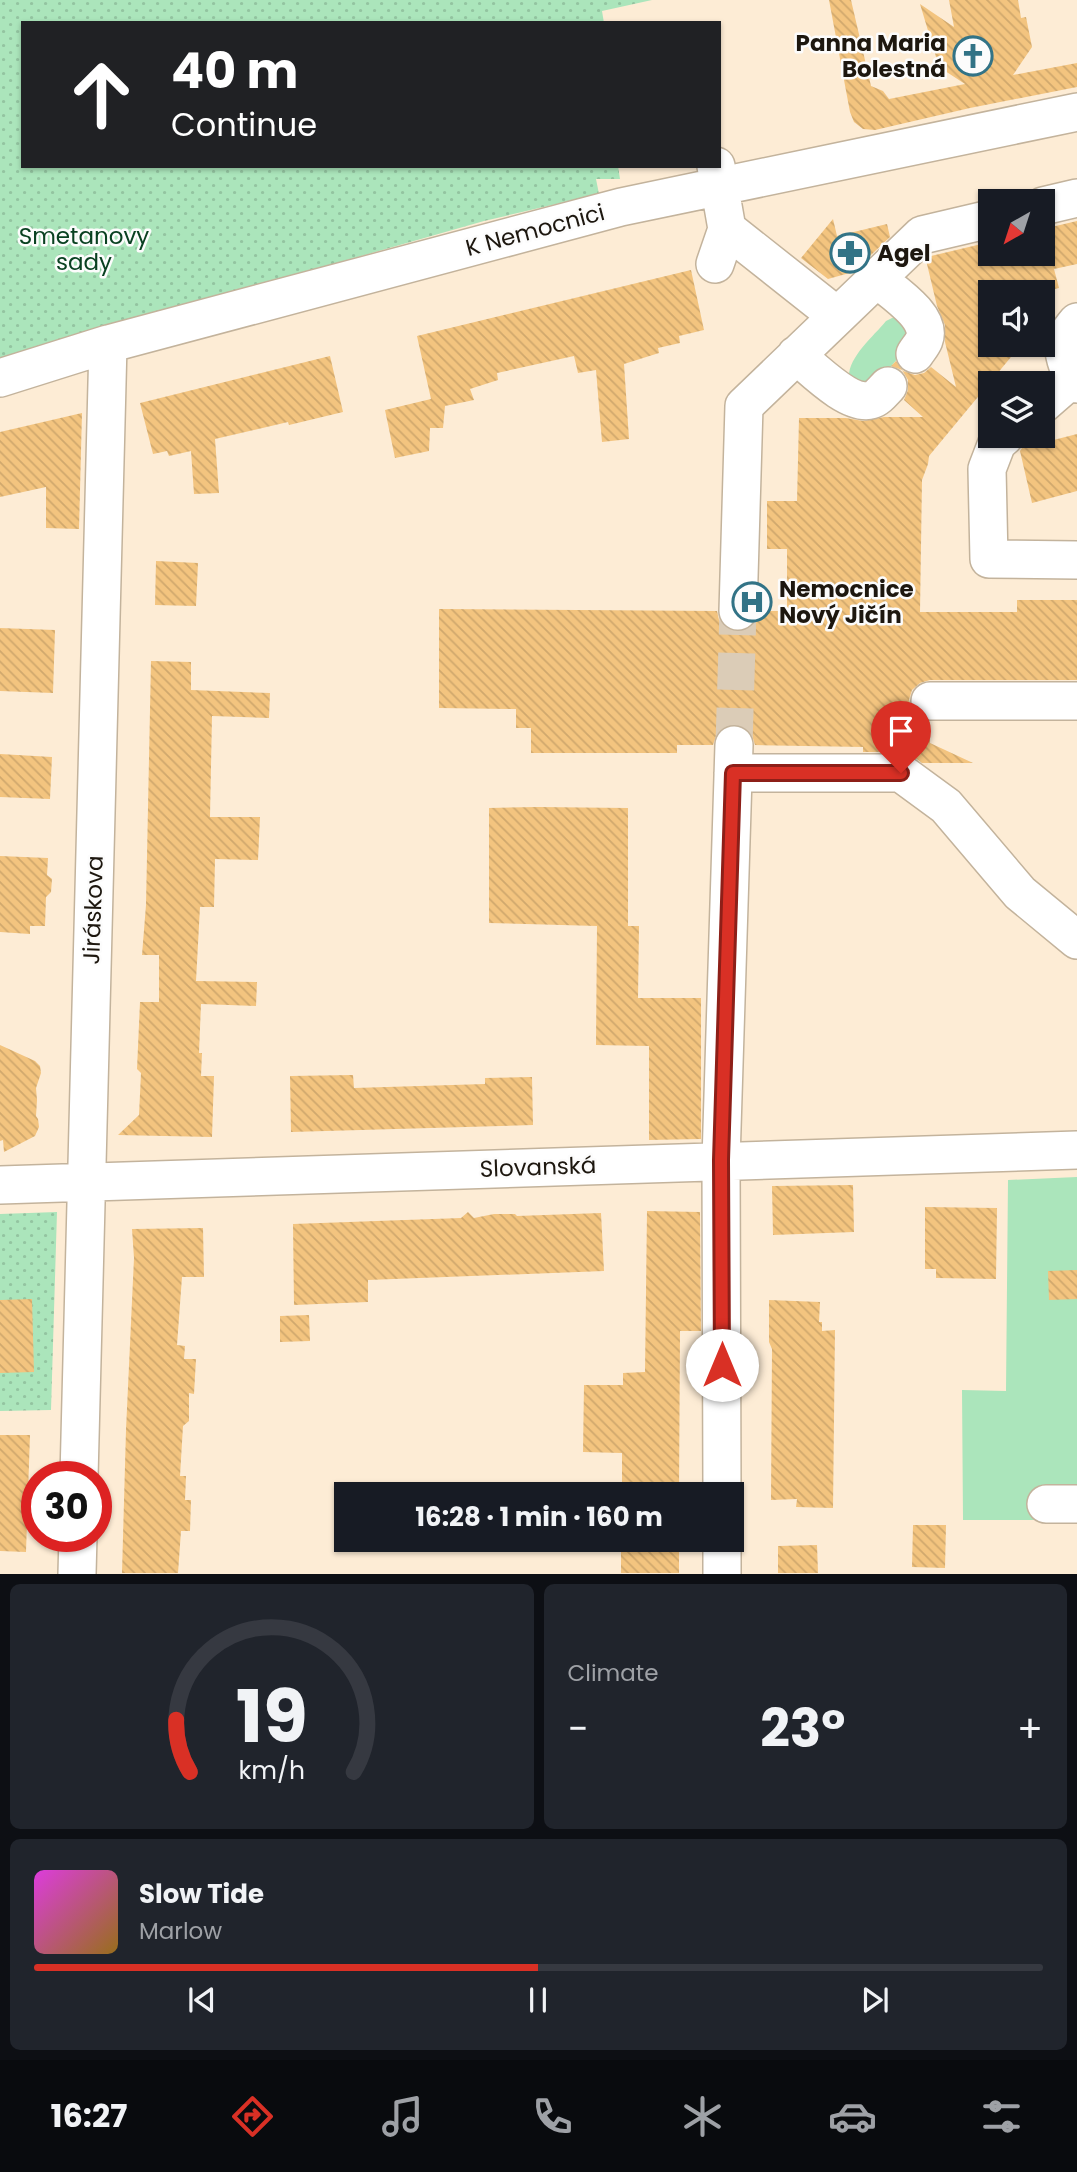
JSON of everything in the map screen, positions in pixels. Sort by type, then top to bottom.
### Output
[{"type":"street","name":"K Nemocnici","points":[[0,378],[108,344],[621,207],[718,176],[1077,112]]},
{"type":"street","points":[[715,264],[727,229],[718,176]]},
{"type":"street","points":[[1055,203],[1077,198]]},
{"type":"street","points":[[738,611],[744,406],[922,235],[978,222]]},
{"type":"street","points":[[727,229],[837,316]]},
{"type":"street","points":[[876,278],[915,311],[924,323],[925,338],[915,354]]},
{"type":"street","points":[[1055,395],[1074,381],[1063,348],[1069,331],[1077,323]]},
{"type":"street","name":"Jiráskova","points":[[79,1461],[108,344]]},
{"type":"street","points":[[796,355],[846,395],[860,401],[874,400],[888,386]]},
{"type":"street","points":[[995,448],[987,469],[989,559],[1077,561]]},
{"type":"street","points":[[930,701],[1077,701]]},
{"type":"street","points":[[722,1482],[721,1160],[733,759],[901,773],[946,806],[1020,893],[1077,940]]},
{"type":"street","name":"Slovanská","points":[[0,1185],[1077,1150]]},
{"type":"street","points":[[77,1573],[78,1552]]},
{"type":"street","points":[[722,1552],[722,1573]]},
{"type":"green space","name":"Smetanovy sady","points":[[0,0],[652,0],[602,11],[604,21],[21,21],[21,168],[618,168],[620,179],[596,179],[599,194],[484,221],[0,361]]},
{"type":"green space","points":[[900,317],[911,342],[876,385],[849,379],[852,363],[862,348],[886,321]]},
{"type":"green space","points":[[1077,1177],[1077,1520],[963,1520],[962,1390],[1006,1391],[1008,1180]]},
{"type":"green space","points":[[57,1212],[51,1410],[0,1411],[0,1214]]},
{"type":"building","points":[[829,0],[851,0],[871,86],[883,91],[889,99],[965,84],[939,67],[920,4],[954,27],[949,0],[1018,0],[1021,18],[1026,17],[1032,47],[1013,75],[1077,63],[1077,87],[875,130],[863,129],[854,122],[850,112]]},
{"type":"building","points":[[833,219],[837,236],[887,224],[890,237],[853,272],[828,279],[801,258]]},
{"type":"building","points":[[1077,221],[1077,264],[1054,269],[1059,288],[1055,289],[1055,280],[978,280],[978,357],[1011,357],[999,371],[978,371],[978,397],[929,456],[922,480],[920,612],[1017,612],[1017,600],[1077,600],[1077,680],[930,680],[920,683],[912,690],[909,700],[912,711],[919,719],[930,722],[930,743],[973,763],[922,763],[902,752],[863,752],[863,747],[755,745],[746,728],[734,724],[725,726],[717,733],[713,745],[677,745],[677,753],[531,753],[531,728],[516,728],[516,709],[439,708],[439,609],[717,611],[719,620],[726,628],[738,632],[749,629],[755,623],[759,611],[787,611],[787,549],[767,549],[767,501],[797,501],[799,418],[846,418],[863,421],[884,417],[923,417],[904,400],[908,380],[902,370],[891,366],[896,361],[903,371],[915,375],[924,373],[931,367],[956,387],[945,342],[945,325],[937,306],[926,260],[931,256],[978,245],[978,266],[1055,266],[1055,226]]},
{"type":"building","points":[[691,270],[704,330],[679,336],[680,343],[658,348],[659,353],[624,364],[629,439],[602,442],[596,370],[578,373],[574,356],[497,373],[498,380],[470,389],[474,400],[445,406],[443,428],[430,428],[429,451],[395,458],[385,410],[431,399],[417,336]]},
{"type":"building","points":[[330,356],[343,412],[215,439],[219,493],[194,494],[191,451],[169,456],[167,451],[153,454],[140,403]]},
{"type":"building","points":[[82,413],[79,529],[46,528],[46,487],[0,497],[0,432]]},
{"type":"building","points":[[1077,434],[1077,491],[1032,503],[1020,451],[1022,448],[1055,448],[1055,440]]},
{"type":"building","points":[[156,561],[198,563],[196,606],[155,605]]},
{"type":"building","points":[[0,628],[55,630],[53,693],[0,691]]},
{"type":"building","points":[[151,661],[191,662],[191,690],[270,693],[269,718],[212,716],[210,817],[260,817],[258,860],[215,859],[214,907],[200,907],[196,981],[257,982],[256,1006],[201,1004],[201,1076],[214,1076],[212,1137],[118,1135],[139,1115],[141,1073],[137,1069],[140,1002],[159,1002],[159,955],[142,955],[146,905]]},
{"type":"building","points":[[0,754],[52,757],[50,799],[0,797]]},
{"type":"building","points":[[489,808],[628,808],[628,926],[639,926],[638,998],[701,998],[701,1139],[649,1140],[649,1046],[596,1045],[597,926],[489,923]]},
{"type":"building","points":[[0,856],[48,858],[47,875],[52,879],[51,892],[46,897],[45,926],[30,926],[30,934],[0,932]]},
{"type":"building","points":[[0,1045],[35,1061],[40,1066],[41,1073],[36,1088],[36,1116],[39,1127],[35,1136],[4,1152],[3,1140],[0,1141]]},
{"type":"building","points":[[353,1075],[354,1088],[485,1084],[485,1078],[532,1077],[533,1125],[291,1132],[290,1076]]},
{"type":"building","points":[[853,1185],[854,1232],[773,1235],[772,1186]]},
{"type":"building","points":[[925,1207],[997,1208],[996,1279],[936,1278],[936,1269],[925,1269]]},
{"type":"building","points":[[647,1211],[700,1212],[701,1331],[680,1331],[679,1482],[622,1482],[622,1453],[583,1452],[584,1385],[623,1385],[623,1373],[645,1372]]},
{"type":"building","points":[[468,1212],[474,1218],[494,1214],[517,1216],[601,1213],[604,1271],[368,1280],[368,1302],[294,1305],[293,1224],[461,1218]]},
{"type":"building","points":[[203,1228],[204,1277],[182,1277],[177,1345],[185,1346],[184,1359],[196,1359],[194,1394],[189,1393],[189,1421],[183,1426],[180,1476],[186,1476],[185,1500],[191,1500],[190,1531],[181,1531],[178,1573],[122,1573],[134,1258],[132,1229]]},
{"type":"building","points":[[1077,1270],[1077,1299],[1049,1300],[1048,1271]]},
{"type":"building","points":[[32,1299],[34,1372],[0,1373],[0,1300]]},
{"type":"building","points":[[769,1300],[820,1302],[819,1322],[822,1322],[822,1331],[835,1330],[833,1508],[796,1507],[797,1499],[771,1500],[772,1349],[769,1342]]},
{"type":"building","points":[[309,1315],[310,1341],[280,1342],[280,1316]]},
{"type":"building","points":[[0,1435],[30,1435],[29,1461],[21,1461],[21,1552],[0,1551]]},
{"type":"building","points":[[913,1525],[946,1525],[945,1568],[912,1567]]},
{"type":"building","points":[[817,1545],[818,1573],[778,1573],[778,1546]]},
{"type":"building","points":[[621,1552],[679,1552],[679,1573],[621,1573]]},
{"type":"tunnel","points":[[734,745],[738,611]]},
{"type":"place","name":"Panna Maria Bolestná","points":[[973,56]]},
{"type":"place","name":"Agel","points":[[850,253]]},
{"type":"place","name":"Nemocnice Nový Jičín","points":[[752,602]]},
{"type":"route","points":[[722,1365],[721,1160],[733,773],[901,773]]}]
